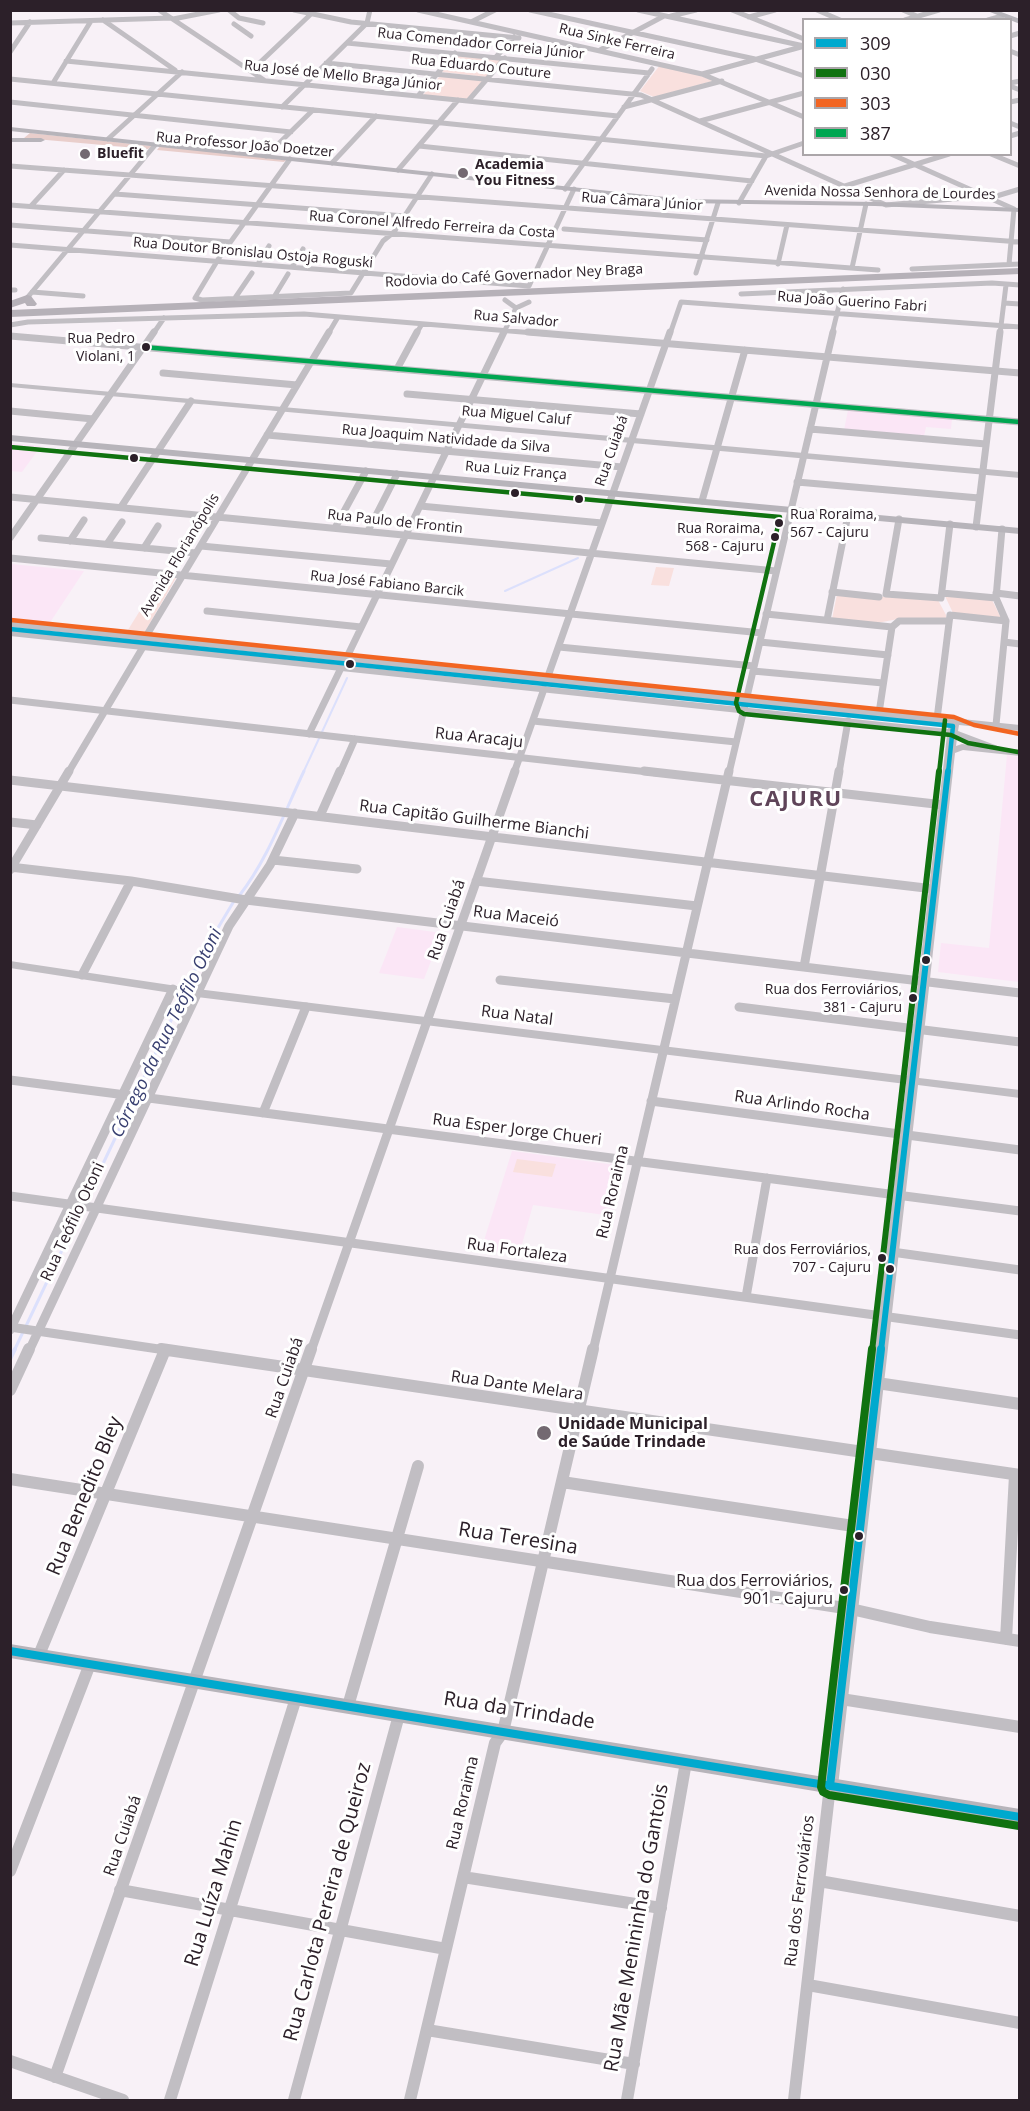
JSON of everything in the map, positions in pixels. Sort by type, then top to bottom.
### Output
[{"type":"highway","points":[[898,276],[912,269],[932,275]]},
{"type":"highway","name":"Rodovia do Café Governador Ney Braga","points":[[11,313],[714,283],[1020,273]]},
{"type":"highway","name":"Rodovia do Café Governador Ney Braga","points":[[11,313],[40,316],[1020,273]]},
{"type":"highway","points":[[529,286],[649,282],[714,283]]},
{"type":"highway","points":[[454,299],[529,302],[656,290]]},
{"type":"highway","points":[[11,313],[30,298],[43,308],[74,311]]},
{"type":"main road","points":[[988,10],[1020,19]]},
{"type":"main road","name":"Rua Professor João Doetzer","points":[[10,129],[108,139],[154,148],[398,170]]},
{"type":"main road","points":[[10,148],[14,140],[27,130]]},
{"type":"main road","name":"Rua Professor João Doetzer","points":[[14,140],[266,156],[289,161],[332,163],[569,189],[740,204]]},
{"type":"main road","name":"Avenida Nossa Senhora de Lourdes","points":[[740,204],[866,204],[1017,210]]},
{"type":"main road","name":"Rua Luiz França","points":[[10,438],[1020,531]]},
{"type":"main road","name":"Rua da Trindade","points":[[10,1651],[1020,1817]]},
{"type":"street","points":[[159,10],[265,81]]},
{"type":"street","points":[[10,23],[172,19],[219,10]]},
{"type":"street","points":[[229,10],[239,18],[260,22],[245,32]]},
{"type":"street","points":[[294,10],[367,23],[560,42]]},
{"type":"street","points":[[282,107],[367,23],[370,10]]},
{"type":"street","name":"Rua Sinke Ferreira","points":[[418,10],[702,74],[802,116]]},
{"type":"street","points":[[471,22],[495,10]]},
{"type":"street","points":[[530,10],[755,60],[802,75]]},
{"type":"street","points":[[638,10],[802,46]]},
{"type":"street","points":[[600,50],[666,16],[696,10]]},
{"type":"street","points":[[732,10],[802,38]]},
{"type":"street","points":[[749,17],[776,10]]},
{"type":"street","points":[[817,10],[835,18]]},
{"type":"street","points":[[903,10],[922,18]]},
{"type":"street","points":[[912,18],[939,10]]},
{"type":"street","points":[[251,71],[311,14]]},
{"type":"street","points":[[103,20],[180,72],[108,139]]},
{"type":"street","points":[[53,83],[91,21]]},
{"type":"street","points":[[10,52],[30,22]]},
{"type":"street","points":[[234,24],[251,36]]},
{"type":"street","points":[[496,57],[514,37]]},
{"type":"street","name":"Rua Comendador Correia Júnior","points":[[347,43],[649,72]]},
{"type":"street","points":[[702,74],[802,47]]},
{"type":"street","points":[[418,96],[455,53]]},
{"type":"street","points":[[468,101],[505,58]]},
{"type":"street","name":"Rua José de Mello Braga Júnior","points":[[66,61],[618,116]]},
{"type":"street","name":"Rua Eduardo Couture","points":[[326,63],[634,94],[653,100],[768,154],[886,205]]},
{"type":"street","points":[[529,286],[565,208],[569,189],[584,163],[656,63]]},
{"type":"street","points":[[10,79],[768,154],[802,144]]},
{"type":"street","points":[[624,107],[722,81]]},
{"type":"street","points":[[700,121],[802,94]]},
{"type":"street","points":[[398,170],[458,100]]},
{"type":"street","points":[[10,102],[291,132]]},
{"type":"street","points":[[266,156],[313,110]]},
{"type":"street","points":[[332,163],[376,116]]},
{"type":"street","points":[[419,146],[752,181]]},
{"type":"street","points":[[30,298],[68,249],[154,148]]},
{"type":"street","points":[[740,204],[768,154]]},
{"type":"street","points":[[895,156],[1017,210],[1009,264]]},
{"type":"street","points":[[845,186],[943,156]]},
{"type":"street","points":[[996,156],[1020,166]]},
{"type":"street","points":[[289,161],[219,258],[195,298],[202,300],[351,293],[383,241],[405,216],[432,174]]},
{"type":"street","name":"Rua Câmara Júnior","points":[[10,166],[1020,242]]},
{"type":"street","points":[[31,206],[64,170]]},
{"type":"street","points":[[886,205],[892,202],[989,197],[1020,189]]},
{"type":"street","points":[[115,194],[405,216]]},
{"type":"street","points":[[696,273],[718,203]]},
{"type":"street","points":[[852,268],[866,204]]},
{"type":"street","name":"Rua Coronel Alfredo Ferreira da Costa","points":[[10,205],[878,270]]},
{"type":"street","points":[[10,225],[230,242]]},
{"type":"street","points":[[778,264],[787,225]]},
{"type":"street","points":[[564,229],[706,240]]},
{"type":"street","name":"Rua Doutor Bronislau Ostoja Roguski","points":[[10,245],[529,286]]},
{"type":"street","points":[[258,264],[269,246]]},
{"type":"street","points":[[292,267],[303,249]]},
{"type":"street","points":[[912,269],[1020,264]]},
{"type":"street","points":[[235,298],[252,273]]},
{"type":"street","points":[[274,297],[288,274]]},
{"type":"street","points":[[741,294],[992,283],[1020,285]]},
{"type":"street","points":[[976,526],[1006,285]]},
{"type":"street","name":"Rua Roraima","points":[[410,2100],[495,1743],[503,1732],[843,289]]},
{"type":"street","points":[[30,298],[83,296]]},
{"type":"street","points":[[505,300],[516,308]]},
{"type":"street","points":[[312,734],[343,663],[516,308],[529,302]]},
{"type":"street","name":"Rua João Guerino Fabri","points":[[683,302],[1020,327]]},
{"type":"street","name":"Rua Cuiabá","points":[[55,2077],[558,647],[680,304],[683,302]]},
{"type":"street","points":[[1004,303],[1020,304]]},
{"type":"street","name":"Rua Salvador","points":[[11,313],[164,318],[290,314],[1020,373]]},
{"type":"street","name":"Avenida Florianópolis","points":[[11,868],[338,317]]},
{"type":"street","points":[[10,538],[14,528],[38,500],[41,492],[164,318]]},
{"type":"street","points":[[397,369],[422,324]]},
{"type":"street","points":[[10,336],[1020,422]]},
{"type":"street","points":[[702,501],[745,350]]},
{"type":"street","points":[[163,373],[297,385]]},
{"type":"street","name":"Rua Miguel Caluf","points":[[10,385],[1020,475]]},
{"type":"street","points":[[407,394],[641,414]]},
{"type":"street","points":[[121,507],[191,401]]},
{"type":"street","points":[[10,411],[93,419]]},
{"type":"street","points":[[810,429],[986,444]]},
{"type":"street","name":"Rua Joaquim Natividade da Silva","points":[[267,435],[622,467]]},
{"type":"street","points":[[335,528],[366,471]]},
{"type":"street","points":[[368,531],[397,474]]},
{"type":"street","points":[[797,482],[979,498]]},
{"type":"street","name":"Rua Paulo de Frontin","points":[[10,497],[776,571]]},
{"type":"street","points":[[420,506],[602,523]]},
{"type":"street","points":[[827,620],[848,515]]},
{"type":"street","points":[[883,595],[899,519]]},
{"type":"street","points":[[70,541],[84,520]]},
{"type":"street","points":[[107,544],[122,522]]},
{"type":"street","points":[[937,719],[949,618],[941,596],[950,524]]},
{"type":"street","points":[[144,548],[158,526]]},
{"type":"street","points":[[996,725],[1006,621],[996,596],[1002,529]]},
{"type":"street","points":[[41,538],[196,553]]},
{"type":"street","points":[[201,546],[391,564]]},
{"type":"street","name":"Rua José Fabiano Barcik","points":[[10,558],[762,633]]},
{"type":"street","points":[[832,592],[883,595],[1020,596]]},
{"type":"street","points":[[207,612],[361,627]]},
{"type":"street","points":[[766,614],[892,627]]},
{"type":"street","points":[[879,713],[894,622],[949,618],[1006,621]]},
{"type":"street","points":[[10,624],[144,642],[745,705],[937,719],[1001,751]]},
{"type":"street","points":[[10,633],[144,642]]},
{"type":"street","points":[[760,642],[888,655]]},
{"type":"street","points":[[1004,642],[1020,644]]},
{"type":"street","points":[[558,647],[884,683]]},
{"type":"street","name":"Rua Aracaju","points":[[10,700],[944,805]]},
{"type":"street","points":[[745,705],[848,722],[953,727],[996,725],[1020,728]]},
{"type":"street","points":[[532,721],[736,742]]},
{"type":"street","points":[[804,967],[848,722]]},
{"type":"street","name":"Rua dos Ferroviários","points":[[795,2100],[953,727]]},
{"type":"street","points":[[321,816],[355,740]]},
{"type":"street","points":[[950,751],[962,747],[1020,753]]},
{"type":"street","name":"Rua Capitão Guilherme Bianchi","points":[[10,780],[934,889]]},
{"type":"street","name":"Rua Teófilo Otoni","points":[[10,1390],[229,926],[273,860],[288,812]]},
{"type":"street","points":[[10,822],[37,825]]},
{"type":"street","points":[[273,860],[357,869]]},
{"type":"street","name":"Rua Maceió","points":[[11,868],[131,881],[246,900],[1020,993]]},
{"type":"street","points":[[82,975],[131,881]]},
{"type":"street","points":[[476,881],[697,906]]},
{"type":"street","name":"Rua Natal","points":[[10,964],[197,993],[1020,1095]]},
{"type":"street","points":[[500,980],[675,999]]},
{"type":"street","name":"Rua Teófilo Otoni","points":[[11,1328],[173,989]]},
{"type":"street","points":[[263,1113],[306,1007]]},
{"type":"street","points":[[739,1007],[1020,1042]]},
{"type":"street","name":"Rua Esper Jorge Chueri","points":[[10,1080],[1020,1211]]},
{"type":"street","name":"Rua Arlindo Rocha","points":[[651,1101],[1020,1150]]},
{"type":"street","points":[[746,1297],[767,1178]]},
{"type":"street","name":"Rua Fortaleza","points":[[10,1196],[1020,1335]]},
{"type":"street","points":[[892,1252],[1020,1270]]},
{"type":"street","name":"Rua Dante Melara","points":[[11,1328],[1017,1475]]},
{"type":"street","name":"Rua Benedito Bley","points":[[39,1655],[165,1350]]},
{"type":"street","points":[[877,1383],[1020,1404]]},
{"type":"street","points":[[348,1706],[418,1466]]},
{"type":"street","points":[[1006,1639],[1017,1475]]},
{"type":"street","name":"Rua Teresina","points":[[10,1479],[851,1609],[930,1627],[1020,1641]]},
{"type":"street","points":[[562,1482],[860,1527]]},
{"type":"street","points":[[10,1871],[90,1664]]},
{"type":"street","name":"Rua Luíza Mahin","points":[[170,2100],[296,1698]]},
{"type":"street","points":[[841,1699],[1020,1727]]},
{"type":"street","name":"Rua Carlota Pereira de Queiroz","points":[[294,2100],[399,1715]]},
{"type":"street","name":"Rua Mãe Menininha do Gantois","points":[[627,2100],[686,1762]]},
{"type":"street","points":[[463,1877],[661,1908]]},
{"type":"street","points":[[819,1881],[1020,1916]]},
{"type":"street","points":[[120,1890],[446,1949]]},
{"type":"street","points":[[808,1985],[1020,2023]]},
{"type":"street","points":[[426,2030],[634,2064]]},
{"type":"street","points":[[10,2061],[123,2100]]},
{"type":"shaded area","points":[[459,55],[501,60],[486,77],[442,72]]},
{"type":"shaded area","points":[[660,65],[713,81],[654,97],[640,91]]},
{"type":"shaded area","points":[[440,76],[484,80],[467,99],[423,95]]},
{"type":"shaded area","points":[[30,133],[152,146],[148,149],[24,138]]},
{"type":"shaded area","points":[[160,146],[286,160],[284,162],[157,150]]},
{"type":"shaded area","points":[[848,410],[952,419],[951,429],[926,427],[924,436],[844,430]]},
{"type":"shaded area","points":[[11,443],[41,446],[22,472],[11,471]]},
{"type":"shaded area","points":[[11,564],[84,571],[49,624],[11,620]]},
{"type":"shaded area","points":[[656,567],[674,568],[669,586],[651,585]]},
{"type":"shaded area","points":[[161,577],[176,578],[143,635],[126,633]]},
{"type":"shaded area","points":[[837,594],[938,600],[946,619],[898,619],[877,623],[832,619]]},
{"type":"shaded area","points":[[945,596],[992,600],[1001,618],[953,613]]},
{"type":"shaded area","points":[[1007,755],[1019,757],[1019,982],[938,972],[941,943],[989,948]]},
{"type":"shaded area","points":[[397,927],[442,933],[424,979],[379,973]]},
{"type":"shaded area","points":[[512,1151],[624,1166],[612,1216],[533,1205],[519,1255],[481,1250]]},
{"type":"shaded area","points":[[517,1159],[556,1164],[552,1177],[513,1172]]},
{"type":"waterway","name":"Córrego da Rua Teófilo Otoni","points":[[505,591],[578,558]]},
{"type":"waterway","name":"Córrego da Rua Teófilo Otoni","points":[[303,773],[347,678]]},
{"type":"waterway","name":"Córrego da Rua Teófilo Otoni","points":[[239,896],[259,867],[304,771]]},
{"type":"waterway","name":"Córrego da Rua Teófilo Otoni","points":[[26,1326],[203,953],[234,901]]},
{"type":"waterway","name":"Córrego da Rua Teófilo Otoni","points":[[14,1351],[23,1332]]},
{"type":"waterway","name":"Córrego da Rua Teófilo Otoni","points":[[10,1359],[14,1351]]},
{"type":"transit line","name":"387","points":[[143,347],[1020,422]]},
{"type":"transit line","name":"030","points":[[10,447],[780,517],[736,703],[739,711],[744,714],[951,735],[968,743],[1018,752]]},
{"type":"transit line","name":"303","points":[[11,620],[954,717],[974,725],[1020,734]]},
{"type":"transit line","name":"309","points":[[10,629],[953,726],[830,1786]]},
{"type":"transit line","name":"030","points":[[945,720],[821,1787],[823,1792],[829,1795],[1019,1826]]},
{"type":"transit line","name":"309","points":[[10,1651],[1020,1817]]},
{"type":"place","name":"Bluefit","points":[[85,154]]},
{"type":"place","name":"Academia You Fitness","points":[[463,173]]},
{"type":"place","name":"Rua Pedro Violani, 1","points":[[146,347]]},
{"type":"place","name":"Rua Roraima, 567 - Cajuru","points":[[779,523]]},
{"type":"place","name":"Rua Roraima, 568 - Cajuru","points":[[775,537]]},
{"type":"place","name":"Rua dos Ferroviários, 381 - Cajuru","points":[[913,998]]},
{"type":"place","name":"Rua dos Ferroviários, 707 - Cajuru","points":[[882,1258]]},
{"type":"place","name":"Unidade Municipal de Saúde Trindade","points":[[544,1433]]},
{"type":"place","name":"Rua dos Ferroviários, 901 - Cajuru","points":[[844,1590]]},
{"type":"district","name":"CAJURU","points":[[796,800]]}]
